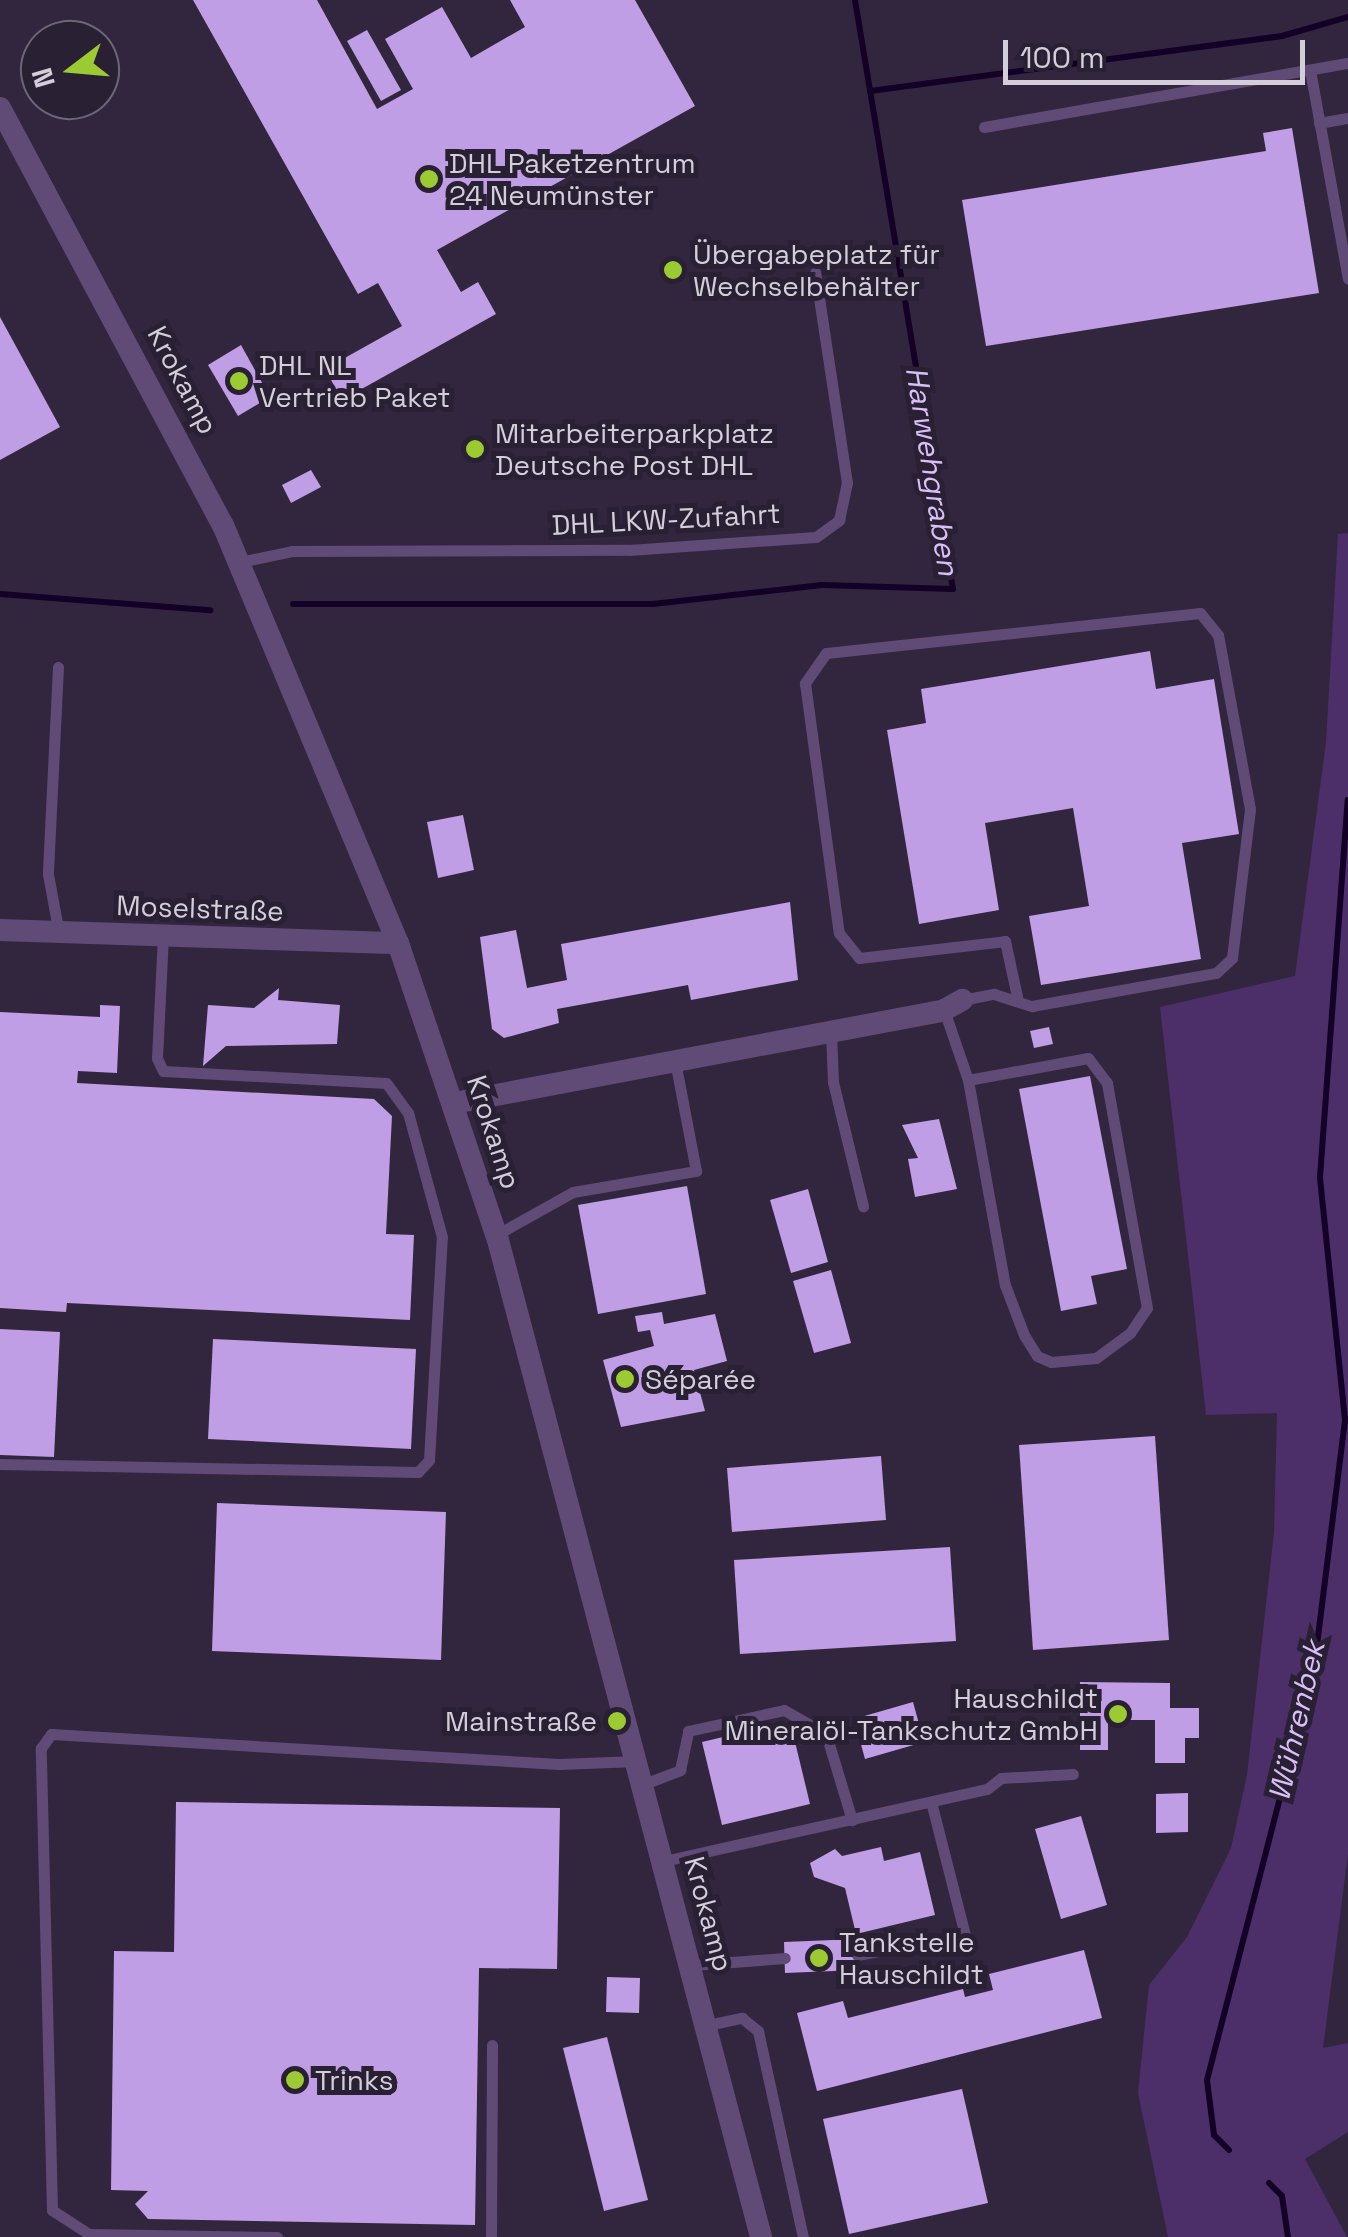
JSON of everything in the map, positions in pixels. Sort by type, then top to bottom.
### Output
[{"type":"street","name":"Krokamp","points":[[0,108],[240,562],[398,943],[496,1235],[761,2237]]},
{"type":"street","name":"Moselstraße","points":[[0,930],[398,943]]},
{"type":"street","points":[[454,1103],[953,1005]]},
{"type":"lane","points":[[984,127],[1348,63]]},
{"type":"lane","points":[[1310,70],[1348,280]]},
{"type":"lane","points":[[1319,122],[1348,118]]},
{"type":"lane","name":"DHL LKW-Zufahrt","points":[[240,562],[292,551],[629,550],[816,538],[839,520],[847,483],[815,272]]},
{"type":"lane","points":[[968,1080],[1088,1058],[1107,1082],[1147,1308],[1130,1333],[1096,1358],[1051,1362],[1037,1356],[1024,1334],[1005,1285],[953,1005],[994,994],[1032,1006],[1216,973],[1232,958],[1250,810],[1218,635],[1200,613],[826,654],[805,682],[838,933],[859,958],[1005,941],[1018,1001]]},
{"type":"lane","points":[[58,666],[48,874],[59,934]]},
{"type":"lane","points":[[0,1464],[418,1472],[429,1460],[442,1236],[408,1113],[396,1090],[372,1081],[163,1071],[162,936]]},
{"type":"lane","points":[[831,1032],[833,1082],[863,1206]]},
{"type":"lane","points":[[496,1235],[573,1192],[696,1171],[675,1062]]},
{"type":"lane","points":[[277,2237],[88,2234],[52,2210],[42,1748],[51,1734],[641,1772],[680,1770],[688,1732],[784,1710],[826,1734],[852,1820]]},
{"type":"lane","points":[[664,1861],[931,1802],[1001,1778],[1073,1774]]},
{"type":"lane","points":[[857,1955],[965,1935],[931,1802]]},
{"type":"lane","points":[[692,1965],[784,1958]]},
{"type":"lane","points":[[708,2025],[742,2018],[758,2031],[803,2237]]},
{"type":"lane","points":[[490,2237],[492,2045]]},
{"type":"shaded area","points":[[0,0],[1348,0],[1348,2237],[0,2237]]},
{"type":"shaded area","points":[[1348,533],[1348,1854],[1323,2048],[1348,2043],[1348,2132],[1305,2159],[1347,2237],[1168,2237],[1138,2093],[1149,1985],[1187,1937],[1231,1848],[1247,1775],[1274,1532],[1277,1413],[1206,1415],[1160,1007],[1295,976],[1326,742],[1338,534]]},
{"type":"building","name":"DHL Paketzentrum 24 Neumünster","points":[[193,0],[317,0],[377,109],[413,89],[385,39],[442,7],[471,58],[525,27],[510,0],[635,0],[695,106],[437,250],[461,292],[478,282],[496,314],[342,400],[325,369],[402,326],[378,283],[358,294]]},
{"type":"building","points":[[367,30],[401,90],[381,101],[347,41]]},
{"type":"building","points":[[1292,128],[1319,293],[986,346],[962,200],[1266,151],[1263,133]]},
{"type":"building","points":[[0,317],[60,427],[0,460]]},
{"type":"building","name":"DHL NL Vertrieb Paket","points":[[241,345],[270,397],[238,416],[208,365]]},
{"type":"building","points":[[311,470],[321,487],[291,503],[282,485]]},
{"type":"building","points":[[1150,651],[1156,689],[1214,679],[1239,834],[1182,843],[1201,959],[1041,985],[1029,916],[1089,906],[1073,808],[985,823],[999,910],[919,924],[887,730],[926,723],[921,689]]},
{"type":"building","points":[[463,815],[474,870],[438,878],[427,822]]},
{"type":"building","points":[[790,902],[798,980],[691,1000],[688,985],[557,1009],[559,1023],[504,1038],[492,1029],[480,937],[516,930],[527,988],[567,980],[561,944]]},
{"type":"building","points":[[279,988],[278,1000],[340,1005],[337,1044],[226,1046],[203,1066],[208,1005],[254,1008]]},
{"type":"building","points":[[100,1005],[120,1006],[117,1073],[78,1071],[77,1083],[374,1099],[392,1116],[386,1234],[414,1235],[410,1320],[67,1303],[66,1312],[0,1308],[0,1012],[100,1017]]},
{"type":"building","points":[[1049,1027],[1053,1044],[1034,1048],[1030,1031]]},
{"type":"building","points":[[1090,1076],[1127,1269],[1091,1276],[1097,1304],[1061,1311],[1019,1089]]},
{"type":"building","points":[[939,1119],[957,1189],[915,1197],[908,1159],[918,1158],[902,1125]]},
{"type":"building","points":[[687,1186],[706,1294],[598,1314],[578,1205]]},
{"type":"building","points":[[808,1189],[828,1262],[791,1273],[770,1200]]},
{"type":"building","points":[[831,1270],[851,1343],[814,1353],[793,1281]]},
{"type":"building","points":[[662,1312],[664,1324],[715,1314],[727,1361],[694,1370],[705,1411],[621,1427],[603,1360],[654,1346],[650,1330],[638,1332],[635,1316]]},
{"type":"building","points":[[0,1329],[60,1332],[54,1457],[0,1455]]},
{"type":"building","points":[[213,1339],[416,1349],[411,1449],[208,1439]]},
{"type":"building","points":[[1155,1436],[1169,1640],[1033,1650],[1019,1445]]},
{"type":"building","points":[[881,1456],[886,1520],[732,1532],[727,1468]]},
{"type":"building","points":[[217,1503],[446,1512],[441,1660],[212,1651]]},
{"type":"building","points":[[950,1547],[956,1641],[740,1654],[734,1560]]},
{"type":"building","name":"Hauschildt Mineralöl-Tankschutz GmbH","points":[[1080,1682],[1170,1683],[1170,1708],[1199,1708],[1199,1738],[1185,1738],[1185,1763],[1155,1763],[1155,1720],[1108,1720],[1108,1750],[1080,1750]]},
{"type":"building","points":[[913,1702],[924,1742],[865,1759],[854,1719]]},
{"type":"building","points":[[790,1721],[810,1804],[722,1825],[702,1742]]},
{"type":"building","points":[[1188,1793],[1188,1832],[1156,1833],[1156,1794]]},
{"type":"building","name":"Trinks","points":[[176,1802],[560,1808],[557,1969],[479,1968],[475,2225],[148,2219],[135,2204],[148,2191],[111,2190],[114,1951],[174,1952]]},
{"type":"building","points":[[1081,1816],[1107,1905],[1061,1919],[1035,1829]]},
{"type":"building","points":[[881,1847],[884,1861],[920,1852],[935,1915],[856,1934],[845,1888],[814,1877],[810,1863],[835,1849],[842,1856]]},
{"type":"building","points":[[857,1939],[858,1970],[785,1973],[784,1942]]},
{"type":"building","points":[[1084,1950],[1102,2018],[817,2091],[797,2013],[843,2001],[848,2018],[963,1989],[965,1997],[993,1990],[989,1974]]},
{"type":"building","points":[[607,1977],[640,1978],[639,2013],[606,2012]]},
{"type":"building","points":[[607,2037],[648,2200],[604,2211],[563,2048]]},
{"type":"building","points":[[962,2089],[988,2203],[849,2234],[823,2119]]},
{"type":"waterway","name":"Harwehgraben","points":[[293,604],[653,604],[822,585],[953,589],[855,0]]},
{"type":"waterway","points":[[870,91],[1282,36],[1348,17]]},
{"type":"waterway","name":"Harwehgraben","points":[[0,594],[210,610]]},
{"type":"waterway","name":"Wührenbek","points":[[1229,2150],[1214,2135],[1207,2080],[1315,1661],[1345,1420],[1320,1177],[1348,800]]},
{"type":"waterway","name":"Wührenbek","points":[[1269,2183],[1282,2196],[1288,2237]]},
{"type":"place","name":"DHL Paketzentrum 24 Neumünster","points":[[429,179]]},
{"type":"place","name":"Übergabeplatz für Wechselbehälter","points":[[673,270]]},
{"type":"place","name":"DHL NL Vertrieb Paket","points":[[239,381]]},
{"type":"place","name":"Mitarbeiterparkplatz Deutsche Post DHL","points":[[475,449]]},
{"type":"place","name":"Séparée","points":[[625,1379]]},
{"type":"place","name":"Hauschildt Mineralöl-Tankschutz GmbH","points":[[1118,1714]]},
{"type":"place","name":"Mainstraße","points":[[617,1721]]},
{"type":"place","name":"Tankstelle Hauschildt","points":[[819,1958]]},
{"type":"place","name":"Trinks","points":[[295,2080]]}]
